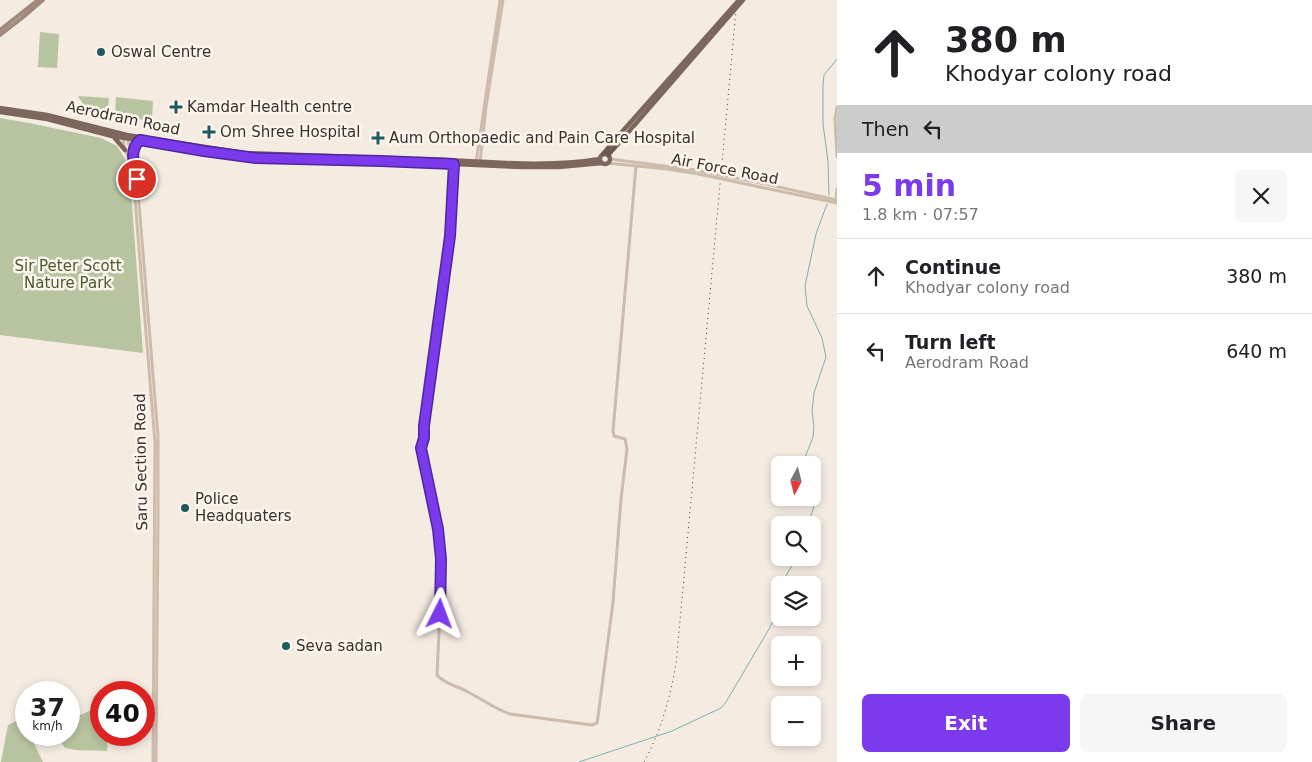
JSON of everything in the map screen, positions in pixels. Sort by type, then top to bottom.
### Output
[{"type":"highway","points":[[605,159],[623,135]]},
{"type":"main road","points":[[0,30],[38,0]]},
{"type":"main road","points":[[0,35],[43,0]]},
{"type":"main road","points":[[623,135],[739,0]]},
{"type":"main road","points":[[623,135],[743,0]]},
{"type":"main road","name":"Aerodram Road","points":[[0,108],[47,115],[140,140],[256,158],[454,162]]},
{"type":"main road","name":"Aerodram Road","points":[[0,112],[47,119],[112,136],[125,136],[255,154],[559,167],[605,159]]},
{"type":"main road","points":[[112,136],[125,150]]},
{"type":"main road","points":[[132,155],[135,145],[140,140]]},
{"type":"street","points":[[478,164],[500,0]]},
{"type":"street","points":[[478,164],[503,0]]},
{"type":"street","points":[[837,107],[835,119],[837,157]]},
{"type":"street","name":"Saru Section Road","points":[[125,136],[125,150],[130,159],[134,175],[155,442],[154,762]]},
{"type":"street","name":"Saru Section Road","points":[[125,136],[132,155],[137,179],[158,436],[154,762]]},
{"type":"street","name":"Air Force Road","points":[[605,159],[636,166],[674,169],[760,185]]},
{"type":"street","name":"Air Force Road","points":[[605,159],[695,170],[837,201]]},
{"type":"street","points":[[454,162],[450,236],[424,426],[424,438],[421,448],[438,529],[441,559],[436,670],[438,677],[444,681],[510,714],[592,725],[596,724],[599,709],[612,612],[627,449],[625,439],[614,436],[613,431],[636,166]]},
{"type":"street","points":[[837,189],[837,201]]},
{"type":"green space","points":[[40,32],[59,34],[57,68],[38,67]]},
{"type":"green space","points":[[78,96],[109,98],[108,112],[86,109]]},
{"type":"green space","points":[[116,97],[153,101],[152,121],[115,116]]},
{"type":"green space","name":"Sir Peter Scott Nature Park","points":[[0,118],[101,138],[117,146],[127,162],[130,178],[143,353],[0,335]]},
{"type":"green space","points":[[90,711],[90,746],[107,746],[107,751],[65,748],[64,746],[80,746],[80,715]]},
{"type":"green space","points":[[15,722],[15,746],[35,746],[43,762],[1,762],[8,725]]},
{"type":"waterway","points":[[829,195],[828,161],[823,124],[823,85],[824,75],[837,59]]},
{"type":"waterway","points":[[806,456],[813,437],[812,411],[814,393],[826,357],[822,338],[807,306],[805,286],[816,234],[827,204]]},
{"type":"waterway","points":[[811,516],[814,506]]},
{"type":"waterway","points":[[786,576],[792,566]]},
{"type":"waterway","points":[[579,762],[672,731],[721,708],[771,625]]},
{"type":"railway","points":[[644,762],[664,714],[676,664],[737,0]]},
{"type":"place","name":"Oswal Centre","points":[[101,52]]},
{"type":"place","name":"Kamdar Health centre","points":[[176,107]]},
{"type":"place","name":"Om Shree Hospital","points":[[209,132]]},
{"type":"place","name":"Aum Orthopaedic and Pain Care Hospital","points":[[378,138]]},
{"type":"place","name":"Police Headquaters","points":[[185,508]]},
{"type":"place","name":"Seva sadan","points":[[286,646]]},
{"type":"route","points":[[137,179],[132,155],[135,145],[140,140],[256,158],[454,164],[450,236],[424,426],[424,438],[421,448],[438,529],[442,567],[440,614]]}]
